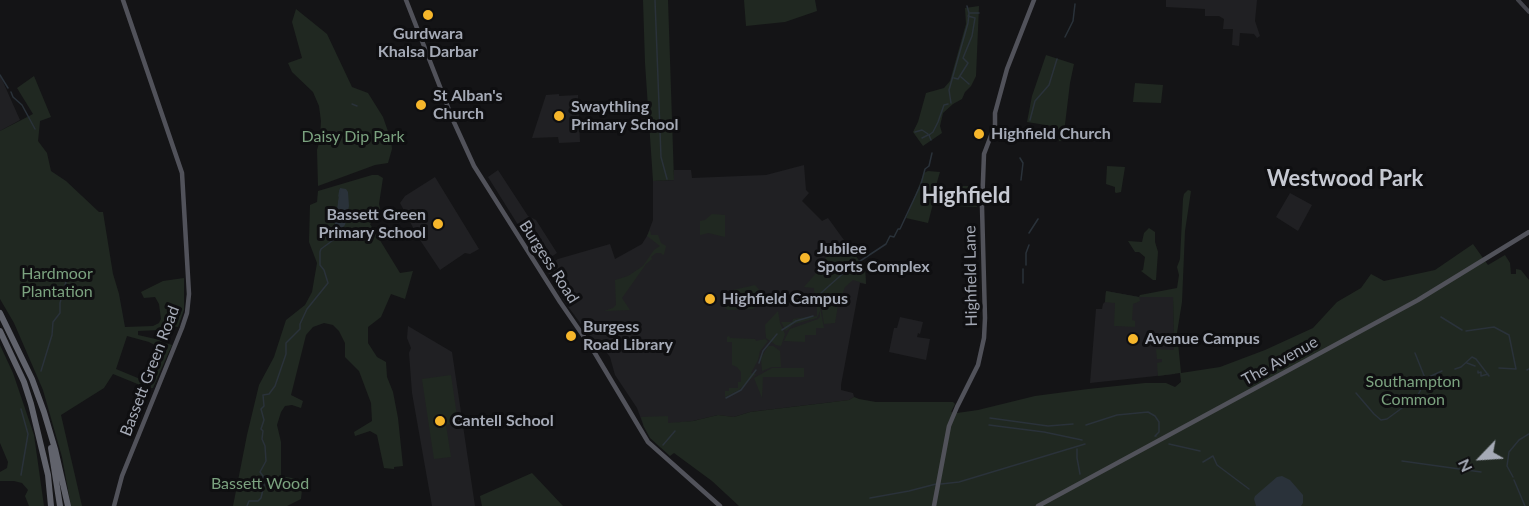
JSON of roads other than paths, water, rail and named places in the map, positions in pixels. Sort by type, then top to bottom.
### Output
[{"type":"highway","points":[[0,313],[32,379],[44,412],[68,506]]},
{"type":"highway","points":[[0,331],[32,404],[48,475],[51,506]]},
{"type":"highway","points":[[44,412],[60,506]]},
{"type":"main road","name":"Bassett Green Road","points":[[114,506],[122,476],[182,328],[187,313],[189,294],[182,173],[123,0]]},
{"type":"main road","name":"Burgess Road","points":[[406,0],[453,120],[474,166],[594,352],[648,442],[720,506]]},
{"type":"main road","name":"Highfield Lane","points":[[934,506],[944,448],[955,411],[978,365],[985,333],[982,209],[984,154],[995,125],[995,112],[1010,60],[1035,0]]},
{"type":"main road","name":"The Avenue","points":[[1038,506],[1424,297],[1529,232]]},
{"type":"street","points":[[1518,0],[1529,12]]},
{"type":"waterway","points":[[655,0],[661,157],[667,179]]},
{"type":"waterway","points":[[1065,37],[1073,21],[1075,4]]},
{"type":"waterway","points":[[951,103],[949,90],[968,23],[967,6]]},
{"type":"waterway","points":[[970,13],[979,13]]},
{"type":"waterway","points":[[954,78],[958,79],[968,63],[963,58],[972,36],[975,18],[968,16]]},
{"type":"waterway","points":[[1030,120],[1035,101],[1049,85],[1057,59]]},
{"type":"waterway","points":[[0,75],[8,88]]},
{"type":"waterway","points":[[961,77],[969,84]]},
{"type":"waterway","points":[[11,92],[22,105],[35,129]]},
{"type":"waterway","points":[[352,104],[357,106]]},
{"type":"waterway","points":[[931,140],[929,135],[933,132],[944,105],[948,104]]},
{"type":"waterway","points":[[915,132],[922,130],[928,134]]},
{"type":"waterway","points":[[922,138],[928,135]]},
{"type":"waterway","points":[[816,304],[821,293],[848,269],[886,244],[890,236],[894,237],[921,184],[932,153]]},
{"type":"waterway","points":[[1020,158],[1023,163],[1021,180]]},
{"type":"waterway","points":[[339,196],[340,190]]},
{"type":"waterway","points":[[338,214],[339,201]]},
{"type":"waterway","points":[[247,506],[249,501],[258,501],[261,498],[264,485],[260,472],[266,461],[261,429],[264,420],[261,409],[264,406],[263,395],[269,394],[275,386],[286,354],[286,343],[300,329],[307,309],[328,283],[320,265],[320,252],[336,238],[336,218]]},
{"type":"waterway","points":[[1029,233],[1038,219]]},
{"type":"waterway","points":[[1026,265],[1029,245]]},
{"type":"waterway","points":[[1023,269],[1023,283]]},
{"type":"waterway","points":[[41,371],[52,335],[53,322],[60,313],[60,303],[69,271]]},
{"type":"waterway","points":[[782,330],[796,321],[813,316]]},
{"type":"waterway","points":[[1441,317],[1462,330]]},
{"type":"waterway","points":[[1466,331],[1494,327],[1509,335],[1516,369],[1499,368]]},
{"type":"waterway","points":[[759,363],[763,351],[777,334]]},
{"type":"waterway","points":[[1415,353],[1425,378],[1424,382]]},
{"type":"waterway","points":[[1455,369],[1461,367],[1472,357],[1489,376]]},
{"type":"waterway","points":[[1467,363],[1475,366]]},
{"type":"waterway","points":[[726,398],[741,390],[756,370]]},
{"type":"waterway","points":[[1422,380],[1442,371]]},
{"type":"waterway","points":[[1478,371],[1478,373],[1481,372],[1481,376],[1488,374]]},
{"type":"waterway","points":[[1356,393],[1381,420],[1387,419],[1417,397],[1423,385]]},
{"type":"waterway","points":[[21,409],[28,434],[21,475]]},
{"type":"waterway","points":[[1086,425],[1117,415],[1148,412],[1159,422],[1159,432],[1156,436]]},
{"type":"waterway","points":[[990,418],[1048,426],[1073,424]]},
{"type":"waterway","points":[[989,425],[1044,432],[1082,440]]},
{"type":"waterway","points":[[663,445],[675,431]]},
{"type":"waterway","points":[[1513,477],[1507,466],[1509,452],[1519,440],[1529,434]]},
{"type":"waterway","points":[[941,484],[959,482],[1085,444]]},
{"type":"waterway","points":[[1169,444],[1200,451]]},
{"type":"waterway","points":[[1077,449],[1080,474]]},
{"type":"waterway","points":[[1203,462],[1213,456],[1217,465],[1249,489]]},
{"type":"waterway","points":[[1402,461],[1481,472]]},
{"type":"waterway","points":[[1514,480],[1525,506]]},
{"type":"waterway","points":[[870,498],[936,484]]},
{"type":"place","name":"Gurdwara Khalsa Darbar","points":[[428,15]]},
{"type":"place","name":"St Alban's Church","points":[[421,105]]},
{"type":"place","name":"Swaythling Primary School","points":[[559,116]]},
{"type":"place","name":"Highfield Church","points":[[979,134]]},
{"type":"place","name":"Bassett Green Primary School","points":[[438,224]]},
{"type":"place","name":"Jubilee Sports Complex","points":[[805,258]]},
{"type":"place","name":"Highfield Campus","points":[[710,299]]},
{"type":"place","name":"Burgess Road Library","points":[[571,336]]},
{"type":"place","name":"Avenue Campus","points":[[1133,339]]},
{"type":"place","name":"Cantell School","points":[[440,421]]},
{"type":"district","name":"Westwood Park","points":[[1345,179]]},
{"type":"district","name":"Highfield","points":[[966,196]]},
{"type":"park label","name":"Daisy Dip Park","points":[[353,137]]},
{"type":"park label","name":"Hardmoor Plantation","points":[[57,283]]},
{"type":"park label","name":"Southampton Common","points":[[1413,391]]},
{"type":"park label","name":"Bassett Wood","points":[[260,484]]}]
